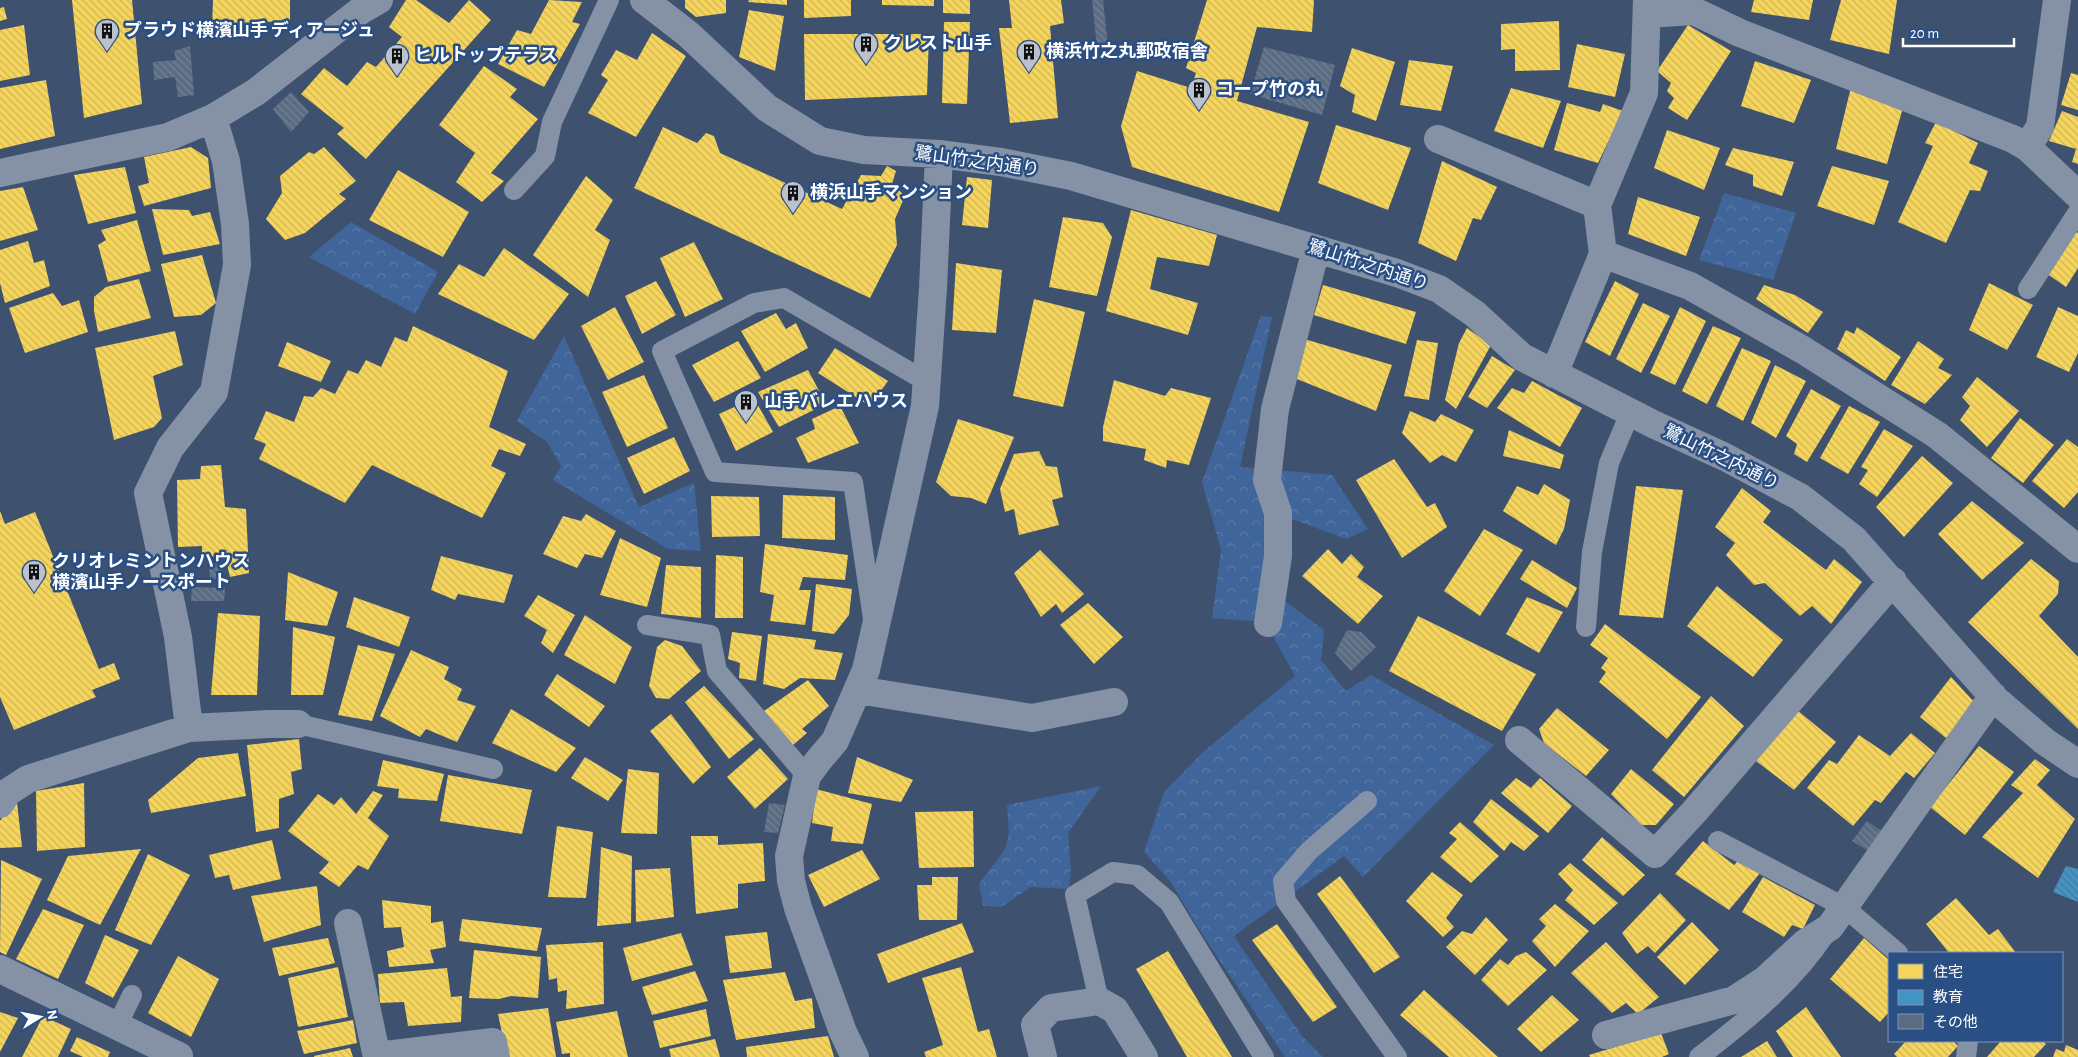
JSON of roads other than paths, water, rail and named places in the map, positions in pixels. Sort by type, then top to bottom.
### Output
[{"type":"street","points":[[0,173],[168,137],[213,118],[256,92],[360,11],[379,0]]},
{"type":"street","name":"鷺山竹之内通り","points":[[644,0],[688,34],[766,108],[820,142],[864,150],[939,154],[1001,162],[1071,176],[1397,272],[1439,289],[1475,314],[1522,357],[1630,413],[1725,457],[1800,498],[1854,539],[1993,696],[2044,741],[2078,764]]},
{"type":"street","points":[[2027,146],[2040,127],[2057,0]]},
{"type":"street","points":[[1554,374],[1603,254],[1597,205],[1644,93],[1647,7],[1694,11],[1740,33],[2027,146],[2078,195]]},
{"type":"street","points":[[189,728],[178,636],[148,493],[170,448],[214,392],[237,265],[235,224],[226,161],[213,118]]},
{"type":"street","points":[[1438,140],[1597,205]]},
{"type":"street","points":[[855,1057],[843,1032],[798,908],[791,882],[789,856],[807,776],[836,741],[866,670],[925,406],[939,154]]},
{"type":"street","points":[[1268,623],[1278,556],[1278,514],[1267,480],[1275,409],[1316,249]]},
{"type":"street","points":[[1603,254],[1690,286],[1811,355],[1938,435],[2078,549]]},
{"type":"street","points":[[1519,740],[1655,854],[1701,804],[1893,581]]},
{"type":"street","points":[[858,690],[1032,718],[1114,702]]},
{"type":"street","points":[[1606,1035],[1734,1000],[1765,980],[1805,943],[1837,917],[1993,696]]},
{"type":"street","points":[[0,804],[8,792],[28,779],[189,728],[298,724]]},
{"type":"street","points":[[348,923],[377,1057],[493,1042],[496,1057]]},
{"type":"street","points":[[0,969],[179,1056]]},
{"type":"street","points":[[1043,1057],[1035,1024],[1052,1008],[1098,1001],[1115,1010],[1144,1057]]},
{"type":"lane","points":[[514,190],[545,156],[552,122],[609,0]]},
{"type":"lane","points":[[2028,289],[2078,212]]},
{"type":"lane","points":[[875,631],[853,482],[715,472],[662,351],[754,303],[784,298],[927,382]]},
{"type":"lane","points":[[1586,627],[1592,552],[1609,463],[1630,413]]},
{"type":"lane","points":[[647,625],[710,635],[717,672],[807,776]]},
{"type":"lane","points":[[298,724],[493,768]]},
{"type":"lane","points":[[1367,801],[1309,851],[1283,881],[1286,900],[1397,1057]]},
{"type":"lane","points":[[1718,841],[1837,917],[1896,952]]},
{"type":"lane","points":[[1098,1001],[1075,895],[1113,872],[1136,874],[1169,902],[1264,1057]]},
{"type":"lane","points":[[1698,1057],[1748,1019],[1811,956],[1837,917]]},
{"type":"lane","points":[[116,1026],[132,995]]},
{"type":"lane","points":[[1966,1057],[1968,1042]]},
{"type":"place","name":"プラウド横濱山手 ディアージュ","points":[[107,52]]},
{"type":"place","name":"クレスト山手","points":[[866,65]]},
{"type":"place","name":"横浜竹之丸郵政宿舎","points":[[1029,73]]},
{"type":"place","name":"ヒルトップテラス","points":[[397,77]]},
{"type":"place","name":"コープ竹の丸","points":[[1199,111]]},
{"type":"place","name":"横浜山手マンション","points":[[793,214]]},
{"type":"place","name":"山手バレエハウス","points":[[746,423]]},
{"type":"place","name":"クリオレミントンハウス 横濱山手ノースポート","points":[[34,593]]}]
